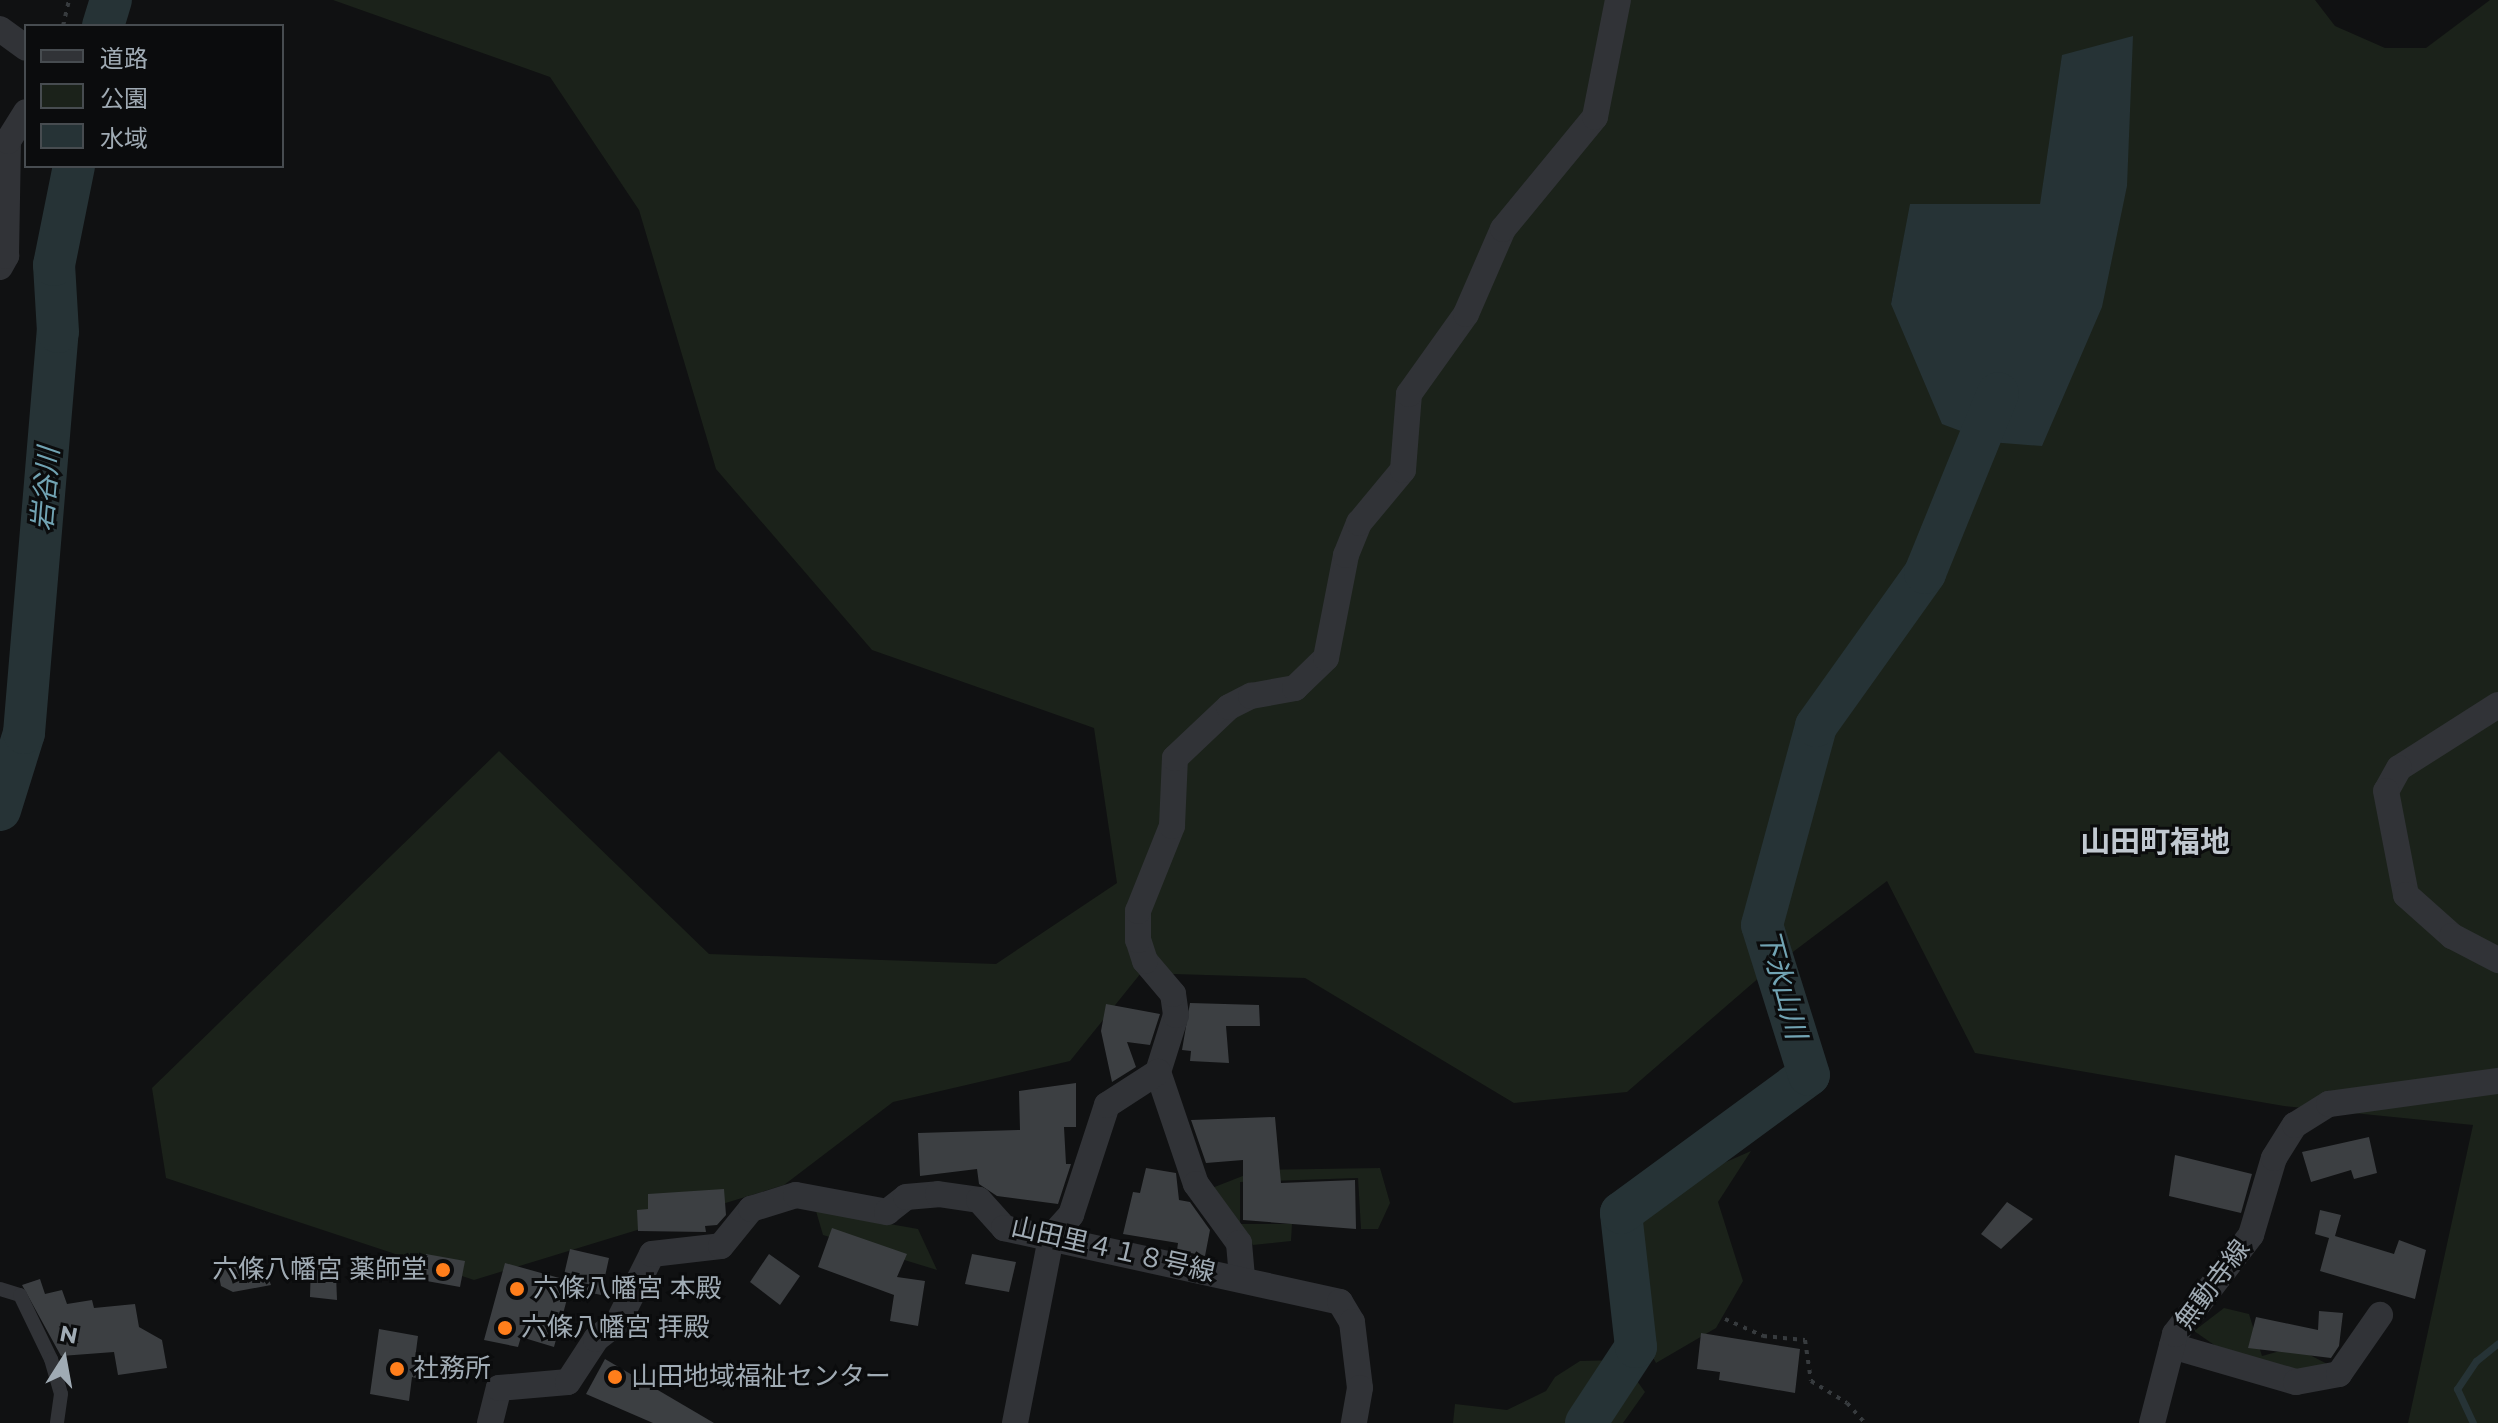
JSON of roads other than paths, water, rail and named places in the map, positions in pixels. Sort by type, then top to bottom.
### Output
[{"type":"street","points":[[1242,1280],[1239,1243],[1196,1184],[1158,1072],[1176,1015],[1173,994],[1145,961],[1138,940],[1138,911],[1172,826],[1175,758],[1229,707],[1251,696],[1295,688],[1326,658],[1346,555],[1359,523],[1403,470],[1409,394],[1466,314],[1503,229],[1595,117],[1618,0]]},
{"type":"street","points":[[0,29],[24,47]]},
{"type":"street","points":[[0,267],[6,256],[8,141],[24,115]]},
{"type":"street","points":[[2498,705],[2399,768],[2386,791],[2406,895],[2452,936],[2498,960]]},
{"type":"street","points":[[1015,1423],[1051,1237],[1071,1215],[1092,1165],[1107,1105],[1158,1072]]},
{"type":"street","name":"無動寺線","points":[[2152,1423],[2175,1334],[2251,1235],[2274,1158],[2295,1125],[2329,1104],[2498,1081]]},
{"type":"street","name":"山田里４１８号線","points":[[490,1423],[499,1388],[568,1382],[596,1339],[618,1322],[652,1254],[721,1246],[751,1209],[796,1195],[887,1212],[906,1197],[938,1194],[979,1200],[1004,1228],[1340,1302],[1352,1322],[1360,1388],[1354,1423]]},
{"type":"street","points":[[2172,1346],[2296,1382],[2339,1374],[2380,1315]]},
{"type":"lane","points":[[0,1289],[20,1295],[51,1359],[61,1394],[57,1423]]},
{"type":"water","points":[[2133,36],[2127,186],[2102,307],[2042,446],[1990,442],[1942,424],[1891,304],[1910,204],[2040,204],[2062,55]]},
{"type":"waterway","name":"岩谷川","points":[[104,24],[111,0]]},
{"type":"waterway","name":"岩谷川","points":[[0,810],[24,733],[58,332],[54,265],[74,168]]},
{"type":"waterway","name":"下氷山川","points":[[1586,1423],[1636,1347],[1621,1213],[1809,1075],[1762,925],[1816,726],[1925,573],[1998,393]]},
{"type":"waterway","points":[[2473,1423],[2457,1389],[2476,1361],[2498,1343]]},
{"type":"place","name":"六條八幡宮 薬師堂","points":[[443,1270]]},
{"type":"place","name":"六條八幡宮 本殿","points":[[517,1289]]},
{"type":"place","name":"六條八幡宮 拝殿","points":[[505,1328]]},
{"type":"place","name":"社務所","points":[[397,1369]]},
{"type":"place","name":"山田地域福祉センター","points":[[615,1377]]},
{"type":"district","name":"山田町福地","points":[[2155,842]]}]
